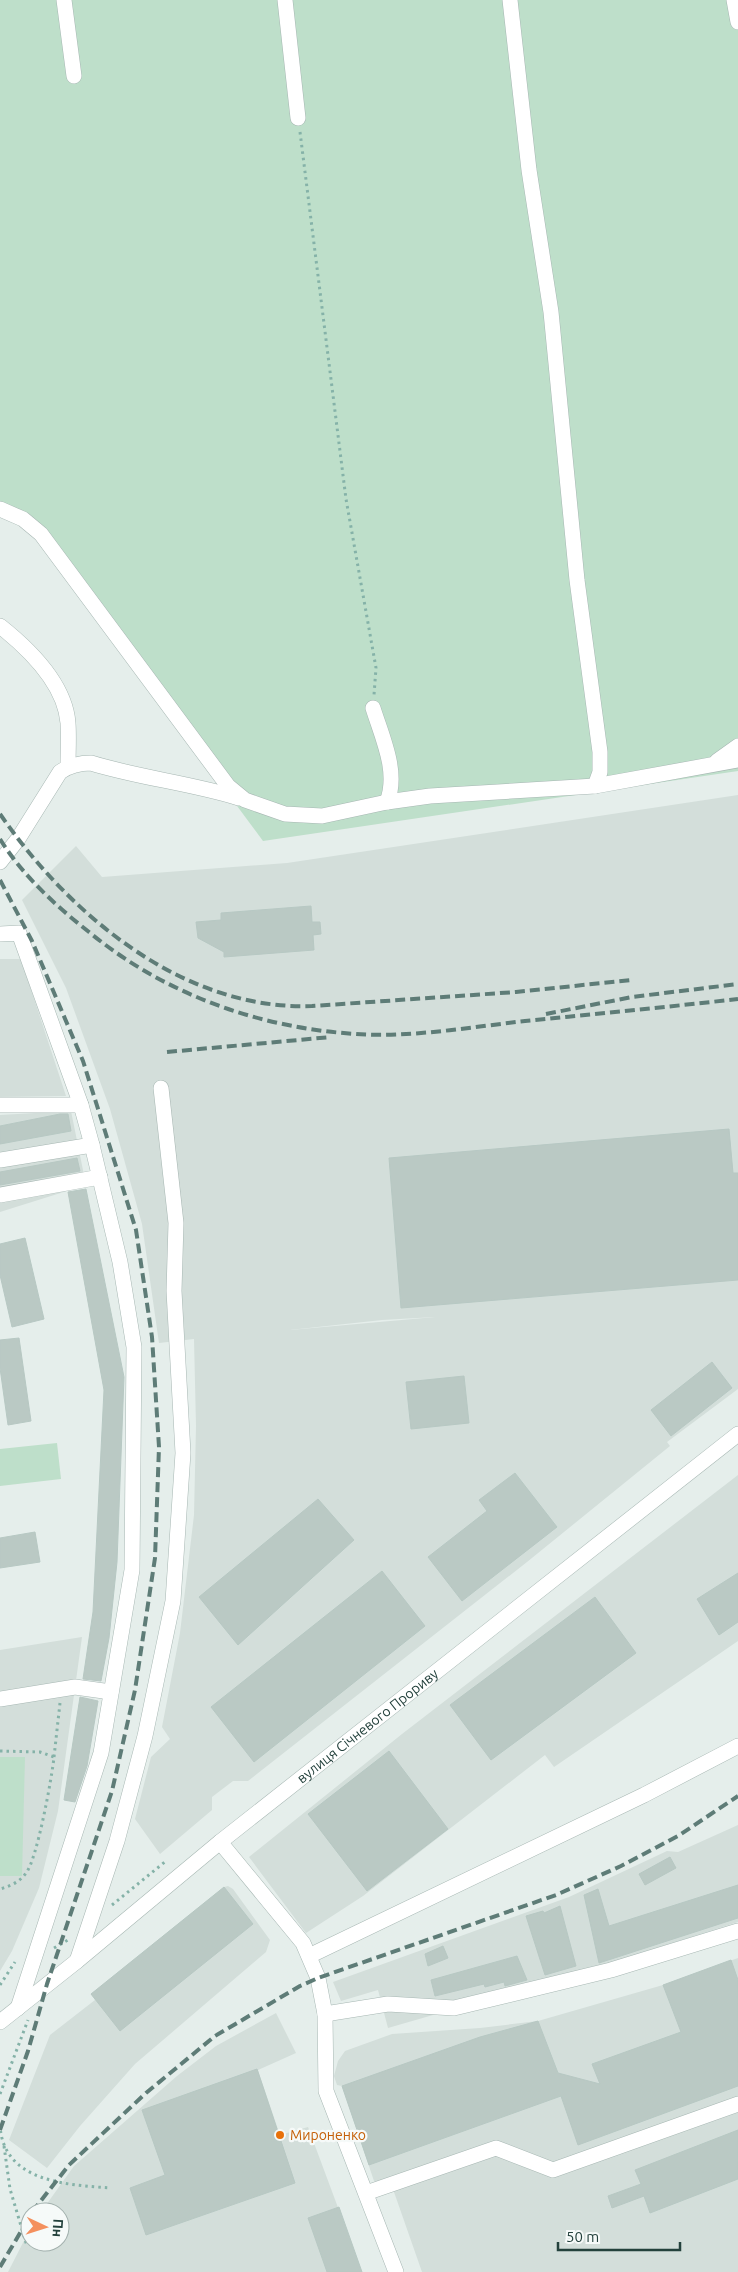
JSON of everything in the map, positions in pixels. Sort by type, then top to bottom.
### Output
[{"type":"street","points":[[64,0],[74,76]]},
{"type":"street","points":[[285,0],[298,118]]},
{"type":"street","points":[[510,0],[529,170],[551,312],[577,580],[600,752],[600,772],[595,786]]},
{"type":"street","points":[[734,0],[738,22]]},
{"type":"street","points":[[0,509],[23,519],[40,534],[228,786],[245,800]]},
{"type":"street","points":[[0,626],[23,644],[47,674],[61,698],[68,722],[68,766]]},
{"type":"street","points":[[373,708],[392,777],[391,792],[387,802]]},
{"type":"street","points":[[712,765],[738,746]]},
{"type":"street","points":[[0,862],[18,839],[60,772],[68,766],[91,763],[167,782],[206,788],[286,814],[322,816],[387,802],[430,796],[595,786],[738,760]]},
{"type":"street","points":[[0,934],[20,933],[80,1105],[92,1145],[120,1262],[134,1347],[132,1570],[101,1753],[24,2012]]},
{"type":"street","points":[[78,1961],[122,1822],[145,1736],[173,1601],[183,1453],[174,1291],[176,1222],[161,1088]]},
{"type":"street","points":[[0,1105],[80,1105]]},
{"type":"street","points":[[0,1160],[92,1145]]},
{"type":"street","points":[[0,1195],[100,1177]]},
{"type":"street","name":"вулиця Січневого Прориву","points":[[0,2022],[24,2012],[78,1961],[220,1842],[738,1434]]},
{"type":"street","points":[[0,1699],[75,1687],[111,1692]]},
{"type":"street","points":[[309,1956],[644,1795],[738,1746]]},
{"type":"street","points":[[220,1842],[303,1943],[309,1956],[318,1978],[325,2014],[326,2091],[396,2272]]},
{"type":"street","points":[[325,2014],[388,2004],[454,2008],[611,1970],[738,1931]]},
{"type":"street","points":[[366,2193],[496,2148],[554,2170],[738,2104]]},
{"type":"path","points":[[298,118],[346,499],[376,668],[373,708]]},
{"type":"path","points":[[0,1889],[9,1886],[27,1872],[52,1778],[61,1689]]},
{"type":"path","points":[[0,1751],[40,1752],[54,1757]]},
{"type":"path","points":[[0,2094],[24,2012]]},
{"type":"path","points":[[0,2080],[4,2082]]},
{"type":"path","points":[[0,2124],[10,2189],[20,2223]]},
{"type":"path","points":[[3,2143],[17,2166],[31,2174],[56,2182],[111,2188]]},
{"type":"shaded area","points":[[738,795],[738,1389],[667,1442],[670,1446],[527,1562],[248,1781],[233,1781],[212,1797],[212,1810],[160,1854],[135,1819],[151,1757],[170,1739],[162,1727],[180,1633],[194,1515],[196,1426],[194,1339],[159,1343],[142,1224],[110,1109],[66,988],[22,900],[76,846],[102,877],[287,863]],"holes":[[[435,1317],[290,1330],[382,1320]]]},
{"type":"shaded area","points":[[0,959],[21,959],[66,1096],[0,1097]]},
{"type":"shaded area","points":[[71,1111],[86,1185],[0,1212],[0,1115]]},
{"type":"shaded area","points":[[738,1475],[738,1641],[554,1767],[545,1755],[363,1896],[306,1933],[249,1857],[402,1734]]},
{"type":"shaded area","points":[[82,1637],[58,1811],[39,1888],[12,1951],[0,1971],[0,1650]]},
{"type":"shaded area","points":[[738,1825],[738,1922],[578,1973],[388,2028],[378,1990],[341,2001],[333,1982],[569,1897],[667,1851],[678,1852]]},
{"type":"shaded area","points":[[228,1886],[233,1889],[270,1940],[266,1952],[135,2064],[80,2126],[47,2168],[9,2140],[50,2035],[95,2000],[91,1994],[224,1887]]},
{"type":"shaded area","points":[[738,1958],[738,2272],[422,2272],[394,2192],[374,2181],[342,2086],[337,2085],[334,2076],[338,2061],[345,2051],[392,2034],[480,2028],[538,2021],[663,1985]]},
{"type":"shaded area","points":[[276,2013],[296,2053],[258,2070],[280,2135],[308,2127],[362,2272],[8,2272],[20,2249],[20,2252],[70,2252],[70,2202],[48,2202],[74,2166],[177,2076],[216,2046]]},
{"type":"green space","points":[[0,0],[738,0],[738,771],[263,841],[57,563],[27,527],[0,517]]},
{"type":"green space","points":[[57,1443],[61,1479],[0,1486],[0,1449]]},
{"type":"green space","points":[[0,1757],[25,1757],[22,1876],[0,1876]]},
{"type":"building","points":[[311,906],[312,922],[320,922],[321,934],[313,935],[314,950],[224,957],[224,952],[198,938],[196,922],[221,920],[221,913]]},
{"type":"building","points":[[68,1114],[71,1131],[0,1144],[0,1126]]},
{"type":"building","points":[[729,1129],[733,1173],[738,1173],[738,1280],[401,1308],[389,1158]]},
{"type":"building","points":[[77,1158],[80,1171],[0,1185],[0,1172]]},
{"type":"building","points":[[86,1189],[124,1377],[117,1562],[109,1638],[101,1681],[83,1679],[93,1612],[104,1390],[68,1192]]},
{"type":"building","points":[[25,1238],[44,1319],[12,1327],[0,1275],[0,1244]]},
{"type":"building","points":[[19,1338],[31,1421],[8,1425],[0,1368],[0,1340]]},
{"type":"building","points":[[712,1362],[732,1388],[671,1436],[651,1410]]},
{"type":"building","points":[[464,1376],[469,1423],[411,1429],[406,1382]]},
{"type":"building","points":[[515,1473],[557,1527],[462,1601],[428,1557],[487,1511],[479,1500]]},
{"type":"building","points":[[318,1499],[354,1540],[238,1645],[199,1597]]},
{"type":"building","points":[[35,1532],[40,1562],[0,1568],[0,1538]]},
{"type":"building","points":[[382,1571],[425,1626],[254,1762],[211,1707]]},
{"type":"building","points":[[738,1573],[738,1622],[719,1635],[697,1599]]},
{"type":"building","points":[[595,1597],[636,1653],[491,1760],[450,1705]]},
{"type":"building","points":[[80,1697],[98,1701],[87,1766],[75,1802],[64,1800]]},
{"type":"building","points":[[389,1751],[448,1829],[367,1891],[308,1814]]},
{"type":"building","points":[[670,1857],[676,1868],[645,1885],[639,1874]]},
{"type":"building","points":[[738,1885],[738,1918],[599,1963],[584,1895],[598,1889],[609,1926]]},
{"type":"building","points":[[224,1887],[253,1924],[120,2031],[91,1994]]},
{"type":"building","points":[[560,1906],[576,1966],[545,1975],[526,1916],[543,1911],[544,1913]]},
{"type":"building","points":[[443,1946],[448,1958],[428,1966],[425,1954]]},
{"type":"building","points":[[517,1956],[527,1980],[505,1986],[504,1982],[485,1987],[484,1984],[435,1996],[431,1980]]},
{"type":"building","points":[[731,1960],[738,1980],[738,2086],[578,2145],[561,2096],[369,2165],[342,2086],[480,2037],[538,2021],[558,2073],[600,2084],[592,2064],[681,2032],[663,1985]]},
{"type":"building","points":[[257,2069],[295,2183],[146,2235],[130,2188],[165,2175],[142,2110]]},
{"type":"building","points":[[738,2130],[738,2179],[650,2213],[644,2196],[612,2208],[608,2196],[641,2184],[635,2170]]},
{"type":"building","points":[[339,2207],[362,2272],[327,2272],[308,2218]]},
{"type":"railway","points":[[0,814],[28,851],[60,887],[95,920],[134,949],[175,974],[219,992],[264,1003],[312,1006],[516,992],[631,980]]},
{"type":"railway","points":[[0,839],[29,877],[52,901],[118,954],[181,990],[214,1004],[284,1024],[356,1034],[397,1034],[738,999]]},
{"type":"railway","points":[[0,880],[32,941],[83,1061],[136,1230],[152,1337],[159,1447],[155,1558],[135,1690],[112,1791],[47,1984],[28,2051],[0,2130]]},
{"type":"railway","points":[[546,1014],[632,997],[738,984]]},
{"type":"railway","points":[[167,1052],[331,1037]]},
{"type":"railway","points":[[40,2202],[69,2165],[146,2093],[215,2036],[300,1986],[318,1978],[556,1895],[621,1866],[678,1836],[738,1796]]},
{"type":"railway","points":[[0,2267],[20,2233]]},
{"type":"place","name":"Мироненко","points":[[280,2135]]}]
